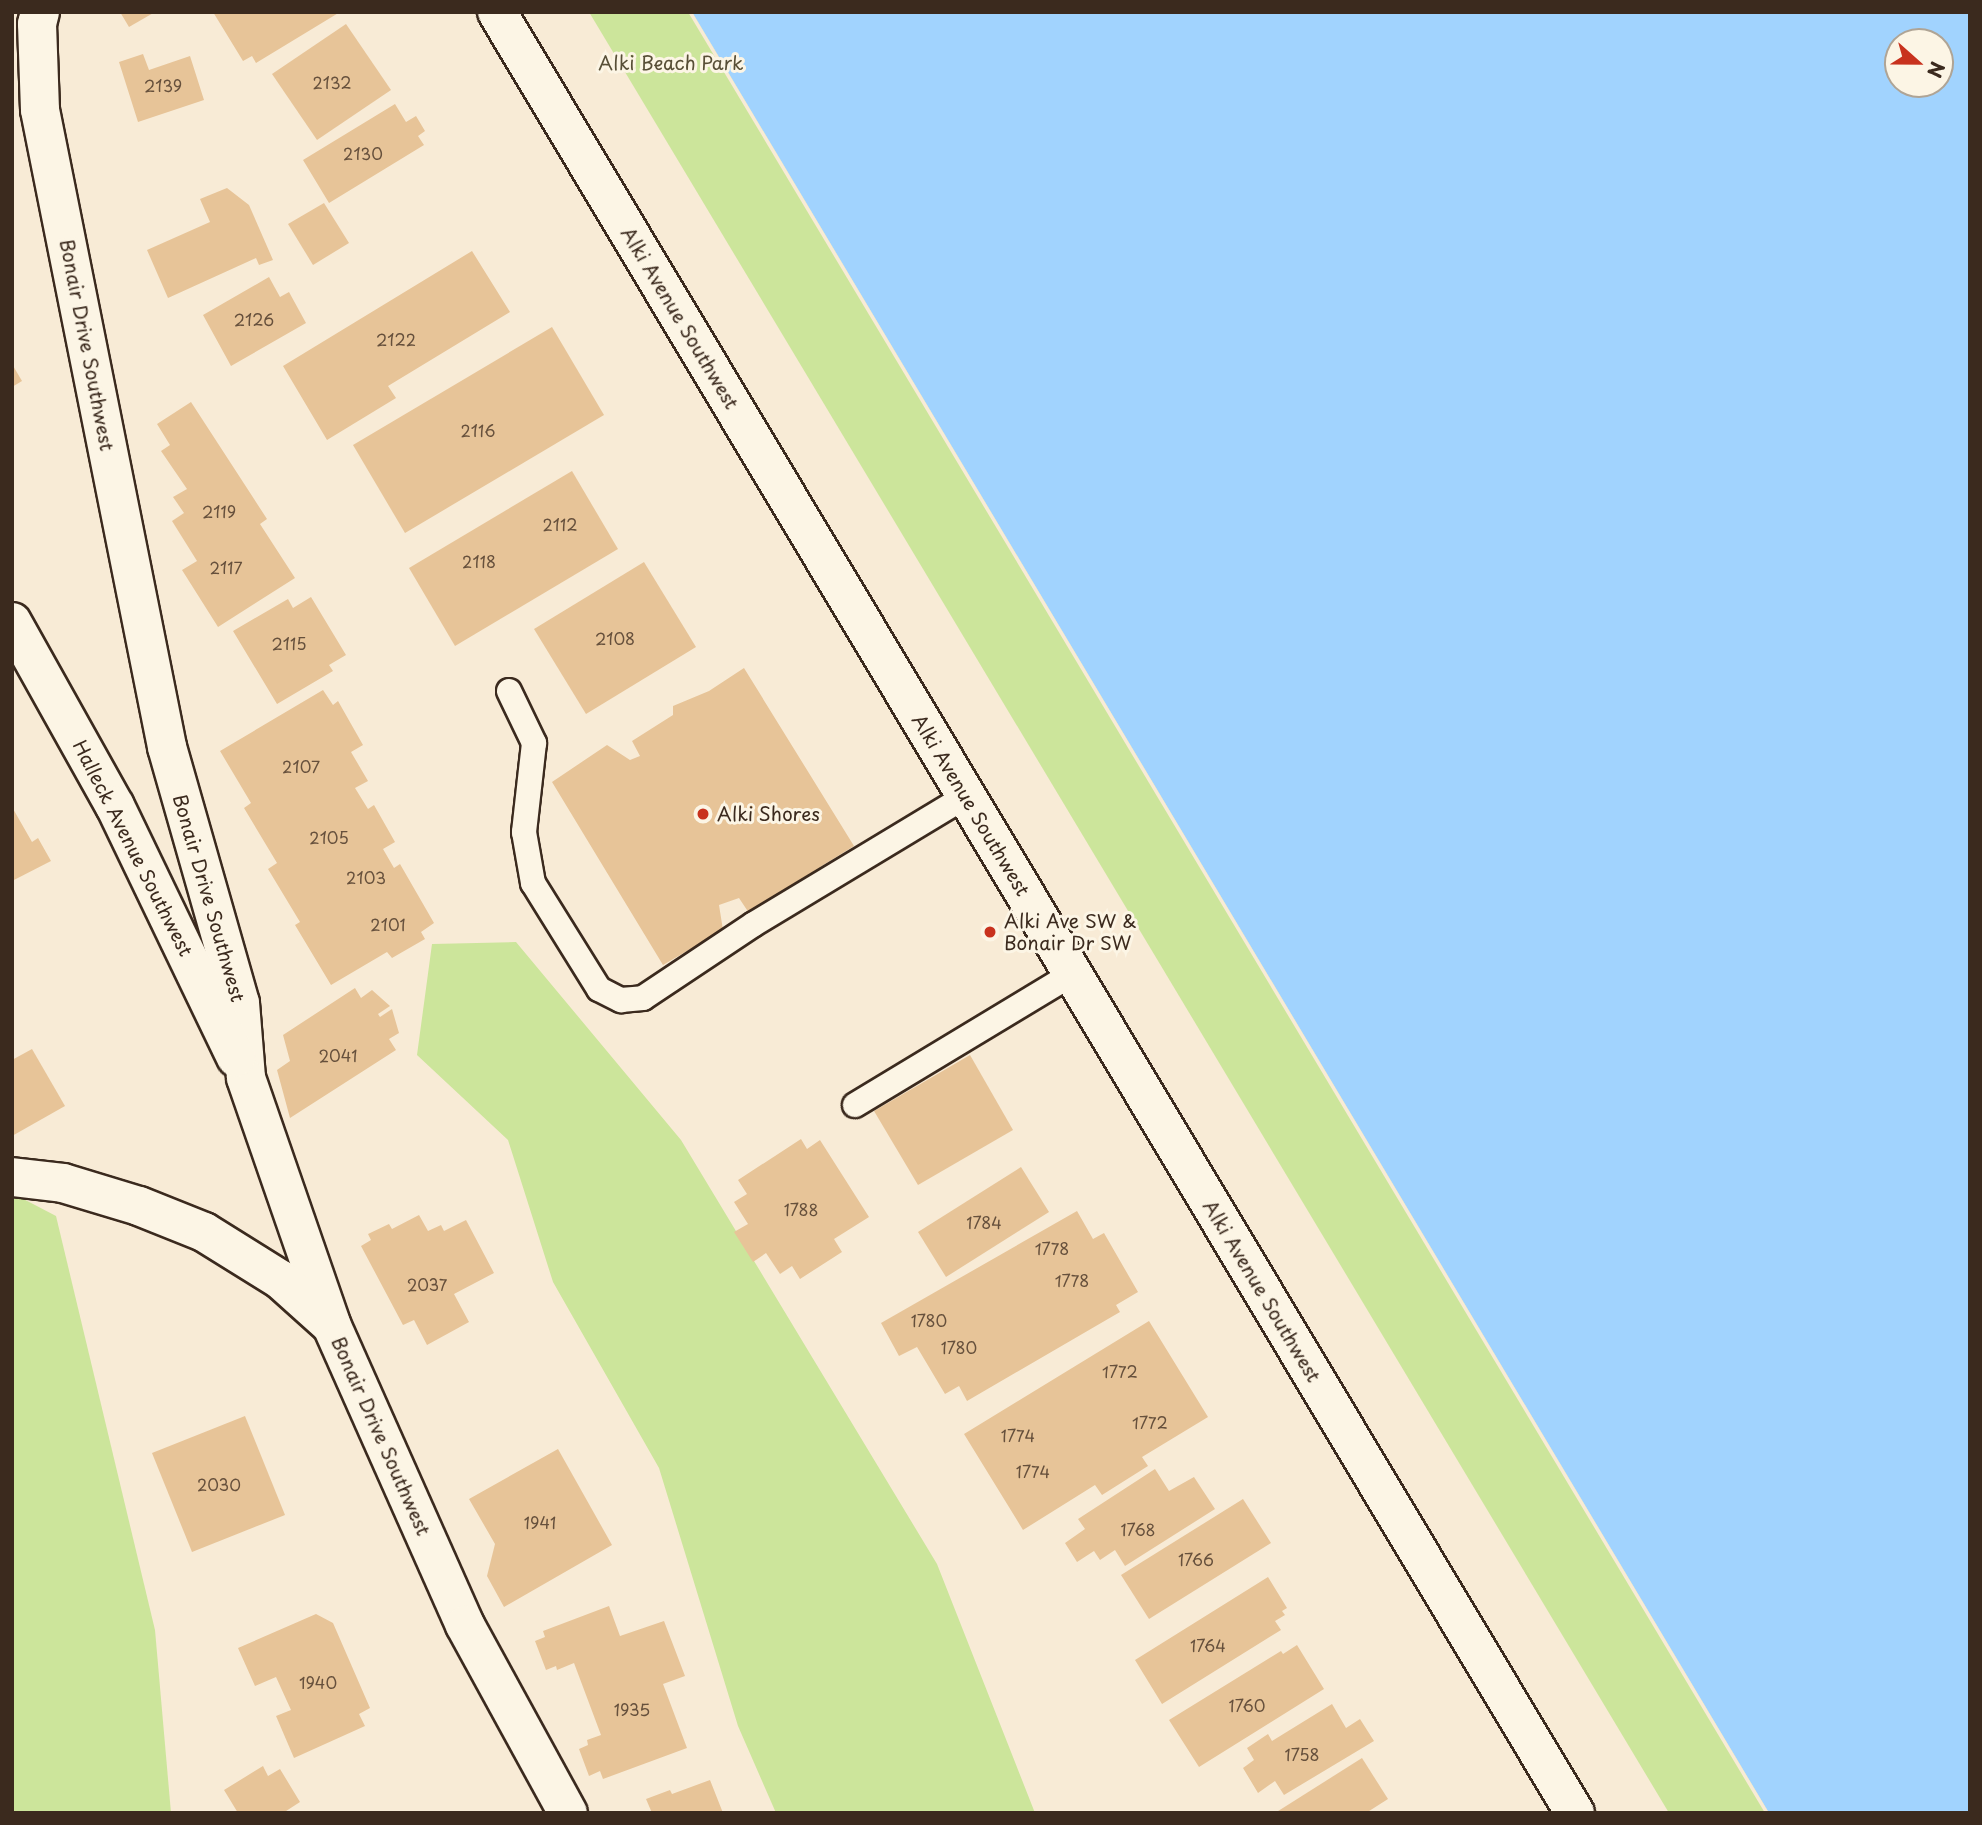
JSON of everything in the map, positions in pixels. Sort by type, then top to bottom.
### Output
[{"type":"street","name":"Bonair Drive Southwest","points":[[40,12],[37,24],[40,110],[167,747],[240,1003],[246,1078],[331,1324],[465,1625],[568,1813]]},
{"type":"street","name":"Alki Avenue Southwest","points":[[497,12],[1575,1813]]},
{"type":"street","name":"Halleck Avenue Southwest","points":[[12,622],[115,806],[246,1078]]},
{"type":"street","points":[[12,1177],[63,1183],[139,1206],[204,1232],[281,1280],[331,1324]]},
{"type":"lane","points":[[509,691],[534,743],[524,832],[533,883],[599,989],[621,1000],[642,998],[754,924],[966,796]]},
{"type":"lane","points":[[855,1105],[1072,974]]},
{"type":"green space","name":"Alki Beach Park","points":[[589,12],[692,12],[1769,1813],[1669,1813]]},
{"type":"green space","points":[[516,942],[681,1140],[937,1564],[1035,1813],[776,1813],[738,1726],[659,1468],[553,1282],[508,1140],[417,1055],[432,944]]},
{"type":"green space","points":[[12,1193],[56,1216],[155,1630],[171,1813],[12,1813]]},
{"type":"water","points":[[692,12],[1970,12],[1970,1813],[1769,1813]]},
{"type":"pier","points":[[688,12],[692,12],[1769,1813],[1765,1813]]},
{"type":"building","points":[[120,12],[155,12],[129,27]]},
{"type":"building","points":[[213,12],[340,12],[256,63],[252,56],[243,61]]},
{"type":"building","points":[[346,24],[391,90],[317,140],[272,74]]},
{"type":"building","points":[[143,54],[149,70],[190,56],[204,100],[138,122],[119,62]]},
{"type":"building","points":[[395,104],[406,122],[416,116],[425,131],[418,136],[424,145],[329,203],[303,160]]},
{"type":"building","points":[[227,188],[249,205],[273,260],[259,265],[256,258],[168,298],[147,250],[210,222],[200,199]]},
{"type":"building","points":[[324,203],[349,243],[313,265],[288,224]]},
{"type":"building","points":[[472,251],[510,312],[388,386],[396,398],[327,440],[283,366]]},
{"type":"building","points":[[269,277],[280,297],[289,292],[306,323],[231,366],[203,315]]},
{"type":"building","points":[[552,327],[604,415],[405,533],[353,445]]},
{"type":"building","points":[[12,364],[22,381],[12,387]]},
{"type":"building","points":[[191,402],[267,519],[260,524],[295,578],[218,627],[182,570],[197,561],[172,521],[184,513],[173,497],[187,489],[161,451],[170,445],[157,424]]},
{"type":"building","points":[[572,471],[618,549],[455,646],[409,568]]},
{"type":"building","points":[[644,562],[696,647],[586,714],[534,629]]},
{"type":"building","points":[[311,597],[346,655],[329,665],[333,671],[277,704],[233,631],[288,599],[293,608]]},
{"type":"building","name":"Alki Shores","points":[[744,668],[854,846],[820,867],[820,874],[787,896],[784,891],[749,913],[739,898],[719,905],[723,930],[663,965],[552,782],[607,745],[630,760],[640,756],[632,741],[673,715],[673,706],[709,691]]},
{"type":"building","points":[[323,690],[333,705],[338,701],[363,745],[351,752],[368,781],[355,788],[368,809],[374,805],[395,842],[383,849],[394,868],[400,864],[434,923],[421,932],[425,939],[392,958],[387,952],[331,985],[295,925],[300,922],[268,869],[277,863],[244,808],[251,803],[220,751]]},
{"type":"building","points":[[12,807],[32,842],[38,838],[51,861],[12,881]]},
{"type":"building","points":[[355,988],[361,998],[372,990],[390,1006],[378,1014],[380,1017],[392,1009],[399,1033],[389,1039],[396,1050],[290,1118],[277,1070],[290,1061],[283,1035]]},
{"type":"building","points":[[32,1049],[65,1106],[12,1136],[12,1060]]},
{"type":"building","points":[[970,1055],[1013,1130],[918,1185],[874,1111]]},
{"type":"building","points":[[801,1139],[807,1149],[820,1140],[869,1217],[834,1239],[842,1252],[800,1279],[792,1266],[780,1274],[766,1253],[753,1262],[734,1232],[748,1224],[734,1202],[747,1194],[738,1180]]},
{"type":"building","points":[[1021,1167],[1049,1212],[946,1277],[918,1232]]},
{"type":"building","points":[[1077,1211],[1093,1239],[1104,1233],[1138,1292],[1116,1305],[1120,1312],[967,1401],[959,1386],[945,1394],[917,1347],[899,1356],[881,1323]]},
{"type":"building","points":[[419,1215],[428,1231],[441,1225],[444,1231],[466,1220],[494,1273],[454,1294],[469,1322],[427,1345],[414,1320],[403,1325],[361,1246],[371,1240],[368,1234],[389,1224],[392,1229]]},
{"type":"building","points":[[1149,1321],[1208,1417],[1142,1457],[1148,1466],[1102,1495],[1095,1485],[1023,1530],[964,1434]]},
{"type":"building","points":[[245,1416],[285,1515],[192,1552],[152,1453]]},
{"type":"building","points":[[558,1449],[612,1545],[504,1607],[487,1576],[495,1544],[469,1499]]},
{"type":"building","points":[[1155,1469],[1169,1491],[1194,1477],[1215,1509],[1125,1566],[1115,1550],[1100,1560],[1094,1551],[1077,1562],[1065,1543],[1085,1529],[1078,1519]]},
{"type":"building","points":[[1243,1499],[1271,1543],[1149,1619],[1121,1575]]},
{"type":"building","points":[[1268,1577],[1287,1608],[1282,1611],[1285,1615],[1275,1621],[1281,1630],[1162,1704],[1135,1660]]},
{"type":"building","points":[[609,1606],[620,1636],[664,1621],[685,1676],[663,1684],[687,1748],[603,1779],[600,1771],[589,1776],[579,1749],[588,1745],[587,1740],[601,1735],[574,1663],[557,1670],[556,1666],[546,1670],[535,1641],[545,1637],[543,1631]]},
{"type":"building","points":[[316,1614],[333,1623],[370,1708],[359,1714],[365,1726],[294,1758],[276,1716],[291,1710],[276,1677],[255,1686],[238,1648]]},
{"type":"building","points":[[1297,1645],[1324,1689],[1199,1767],[1169,1720],[1281,1651],[1283,1654]]},
{"type":"building","points":[[1332,1704],[1346,1728],[1360,1719],[1374,1741],[1284,1795],[1275,1781],[1258,1793],[1243,1768],[1254,1760],[1247,1748],[1268,1734],[1272,1741]]},
{"type":"building","points":[[1362,1758],[1388,1799],[1366,1813],[1275,1813]]},
{"type":"building","points":[[263,1766],[268,1776],[280,1769],[300,1802],[283,1813],[238,1813],[224,1790]]},
{"type":"building","points":[[710,1780],[723,1813],[652,1813],[646,1799],[670,1790],[672,1794]]},
{"type":"place","name":"Alki Shores","points":[[703,814]]},
{"type":"place","name":"Alki Ave SW & Bonair Dr SW","points":[[990,932]]}]
